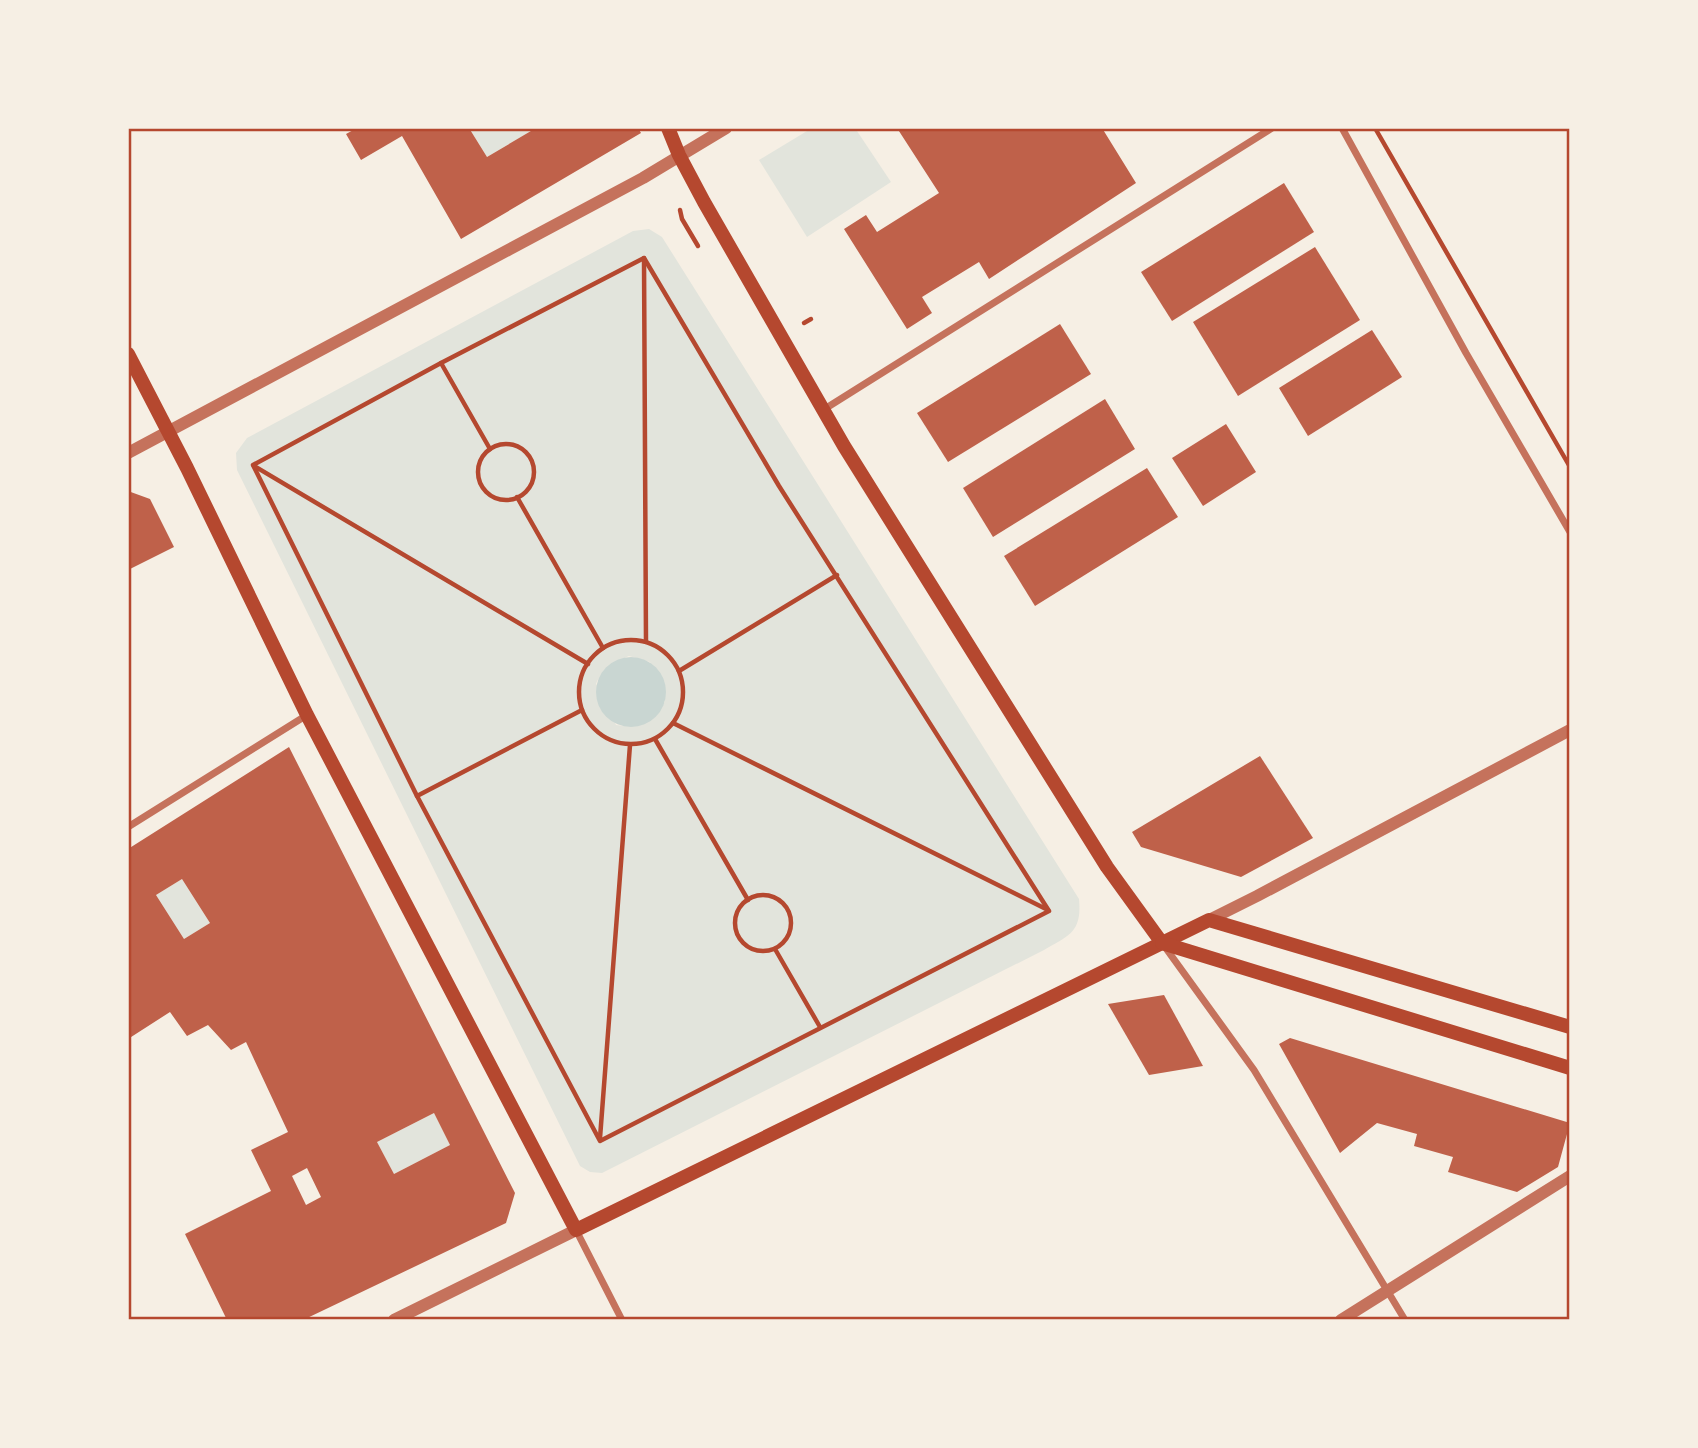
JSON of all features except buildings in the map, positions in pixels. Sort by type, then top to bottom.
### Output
[{"type":"main road","points":[[668,128],[679,155],[823,410],[1107,867],[1163,943],[1570,1068]]},
{"type":"main road","points":[[128,354],[307,715],[576,1230],[1209,920],[1570,1027]]},
{"type":"street","points":[[128,453],[643,178],[726,128]]},
{"type":"street","points":[[823,410],[1272,128]]},
{"type":"street","points":[[1342,128],[1466,353],[1570,532]]},
{"type":"street","points":[[128,827],[307,715]]},
{"type":"street","points":[[1209,920],[1570,730]]},
{"type":"street","points":[[1163,943],[1254,1070],[1405,1320]]},
{"type":"street","points":[[1341,1320],[1570,1175]]},
{"type":"street","points":[[394,1320],[576,1230],[622,1320]]},
{"type":"path","points":[[1375,128],[1570,467]]},
{"type":"path","points":[[253,465],[441,363],[644,258]]},
{"type":"path","points":[[644,258],[779,486],[1048,911]]},
{"type":"path","points":[[644,258],[646,642]]},
{"type":"path","points":[[804,323],[811,319]]},
{"type":"path","points":[[441,363],[490,449]]},
{"type":"path","points":[[505,444],[513,445],[528,455],[534,472],[528,489],[517,497],[503,500],[481,485],[479,467],[482,458],[490,449],[505,444]]},
{"type":"path","points":[[253,465],[588,664]]},
{"type":"path","points":[[253,465],[417,796],[600,1141]]},
{"type":"path","points":[[517,497],[603,648]]},
{"type":"path","points":[[679,671],[837,575]]},
{"type":"path","points":[[622,640],[646,642],[660,648],[671,658],[679,671],[683,684],[680,711],[673,723],[655,739],[630,745],[615,742],[601,735],[590,724],[582,710],[580,686],[588,664],[603,648],[622,640]]},
{"type":"path","points":[[417,796],[582,710]]},
{"type":"path","points":[[673,723],[1048,911]]},
{"type":"path","points":[[655,739],[748,900]]},
{"type":"path","points":[[600,1141],[630,745]]},
{"type":"path","points":[[762,895],[770,896],[786,906],[791,923],[789,932],[785,940],[775,948],[761,951],[752,949],[739,936],[736,918],[748,900],[762,895]]},
{"type":"path","points":[[600,1141],[1048,911]]},
{"type":"path","points":[[775,948],[821,1027]]},
{"type":"shaded area","points":[[469,128],[536,128],[487,157]]},
{"type":"shaded area","points":[[812,128],[855,128],[891,182],[807,237],[759,160]]},
{"type":"shaded area","points":[[649,229],[662,237],[1079,899],[1079,910],[1076,926],[1072,931],[1044,950],[602,1173],[590,1172],[580,1166],[237,470],[236,453],[247,438],[633,231]],"holes":[[[629,656],[650,662],[665,701],[661,709],[645,723],[616,725],[596,684],[599,678],[609,666]]]},
{"type":"shaded area","points":[[638,657],[651,663],[660,672],[664,678],[664,706],[656,717],[645,725],[624,727],[606,717],[598,706],[596,685],[606,667],[617,659]]},
{"type":"shaded area","points":[[182,879],[210,923],[184,939],[156,895]]},
{"type":"shaded area","points":[[434,1113],[450,1145],[394,1174],[377,1142]]}]
